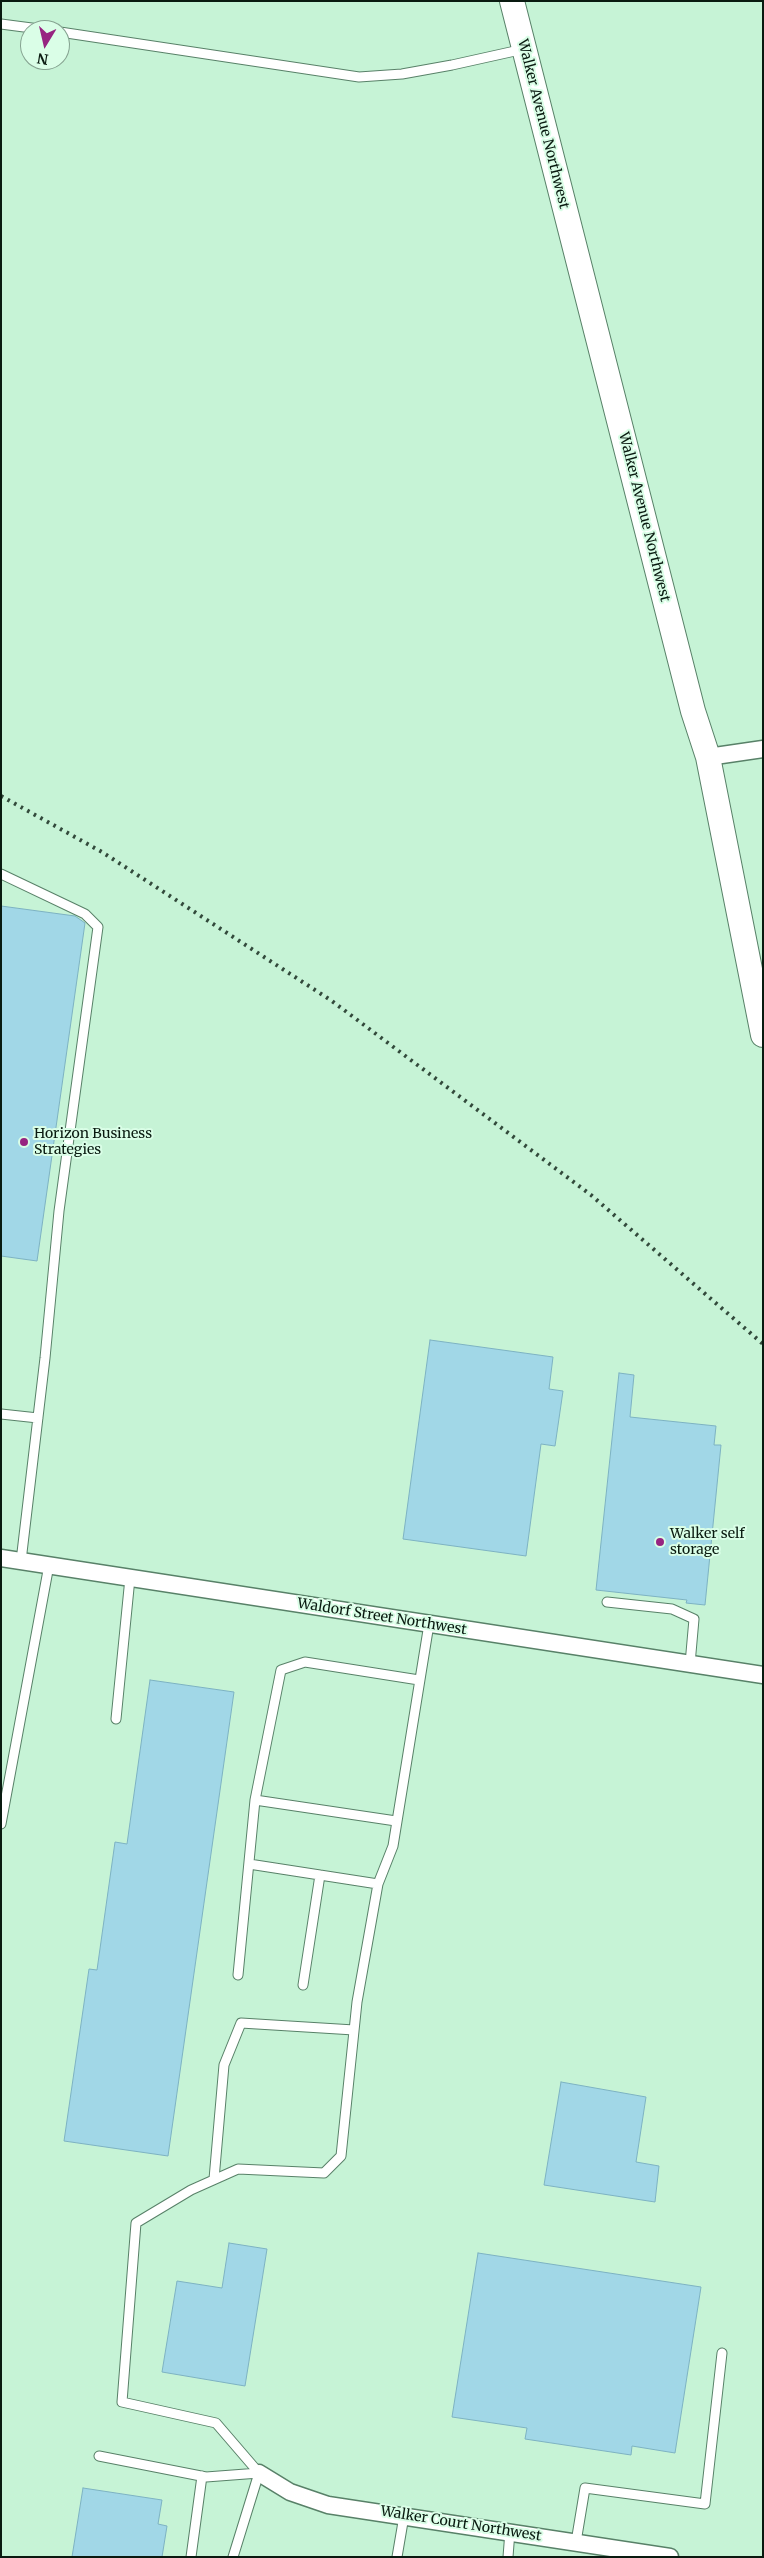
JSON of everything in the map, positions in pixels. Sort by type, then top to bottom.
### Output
[{"type":"main road","name":"Walker Avenue Northwest","points":[[512,1],[693,711],[708,757],[762,1022]]},
{"type":"street","points":[[708,757],[763,749]]},
{"type":"street","name":"Waldorf Street Northwest","points":[[1,1558],[763,1675]]},
{"type":"street","name":"Walker Court Northwest","points":[[259,2473],[290,2492],[328,2504],[670,2557]]},
{"type":"lane","points":[[1,24],[20,26]]},
{"type":"lane","points":[[70,34],[359,77],[402,74],[452,66],[524,49]]},
{"type":"lane","points":[[1,874],[85,914],[98,927],[59,1211],[21,1561]]},
{"type":"lane","points":[[1,1414],[38,1418]]},
{"type":"lane","points":[[1,1824],[49,1565]]},
{"type":"lane","points":[[116,1719],[130,1578]]},
{"type":"lane","points":[[607,1602],[672,1609],[694,1619],[690,1664]]},
{"type":"lane","points":[[259,2473],[216,2423],[122,2402],[136,2224],[191,2190],[238,2169],[324,2173],[341,2156],[354,2030],[378,1884],[393,1846],[429,1624]]},
{"type":"lane","points":[[238,1975],[255,1800],[281,1670],[306,1662],[419,1680]]},
{"type":"lane","points":[[255,1800],[396,1821]]},
{"type":"lane","points":[[249,1864],[378,1884]]},
{"type":"lane","points":[[303,1985],[320,1875]]},
{"type":"lane","points":[[214,2179],[224,2066],[241,2023],[354,2030]]},
{"type":"lane","points":[[576,2542],[585,2488],[705,2504],[722,2353]]},
{"type":"lane","points":[[99,2456],[202,2476],[259,2473]]},
{"type":"lane","points":[[233,2557],[259,2473]]},
{"type":"lane","points":[[191,2557],[202,2476]]},
{"type":"lane","points":[[396,2557],[404,2516]]},
{"type":"lane","points":[[508,2557],[510,2532]]},
{"type":"building","points":[[1,906],[75,916],[85,923],[37,1261],[1,1256]]},
{"type":"building","points":[[430,1340],[553,1357],[549,1389],[563,1391],[555,1446],[541,1444],[526,1556],[403,1539]]},
{"type":"building","points":[[619,1373],[634,1375],[630,1417],[716,1426],[714,1445],[721,1445],[705,1605],[686,1603],[687,1600],[596,1590]]},
{"type":"building","points":[[150,1680],[234,1692],[168,2156],[64,2141],[89,1969],[97,1970],[115,1842],[127,1844]]},
{"type":"building","points":[[561,2082],[646,2097],[636,2162],[659,2166],[655,2202],[544,2185]]},
{"type":"building","points":[[229,2243],[267,2249],[245,2386],[162,2372],[177,2281],[222,2288]]},
{"type":"building","points":[[478,2253],[701,2287],[675,2453],[632,2446],[631,2455],[525,2439],[527,2428],[452,2417]]},
{"type":"building","points":[[83,2488],[162,2500],[158,2524],[167,2526],[162,2557],[72,2557]]},
{"type":"railway","points":[[1,796],[102,852],[332,1001],[591,1195],[763,1344]]},
{"type":"place","name":"Horizon Business Strategies","points":[[24,1142]]},
{"type":"place","name":"Walker self storage","points":[[660,1542]]}]
